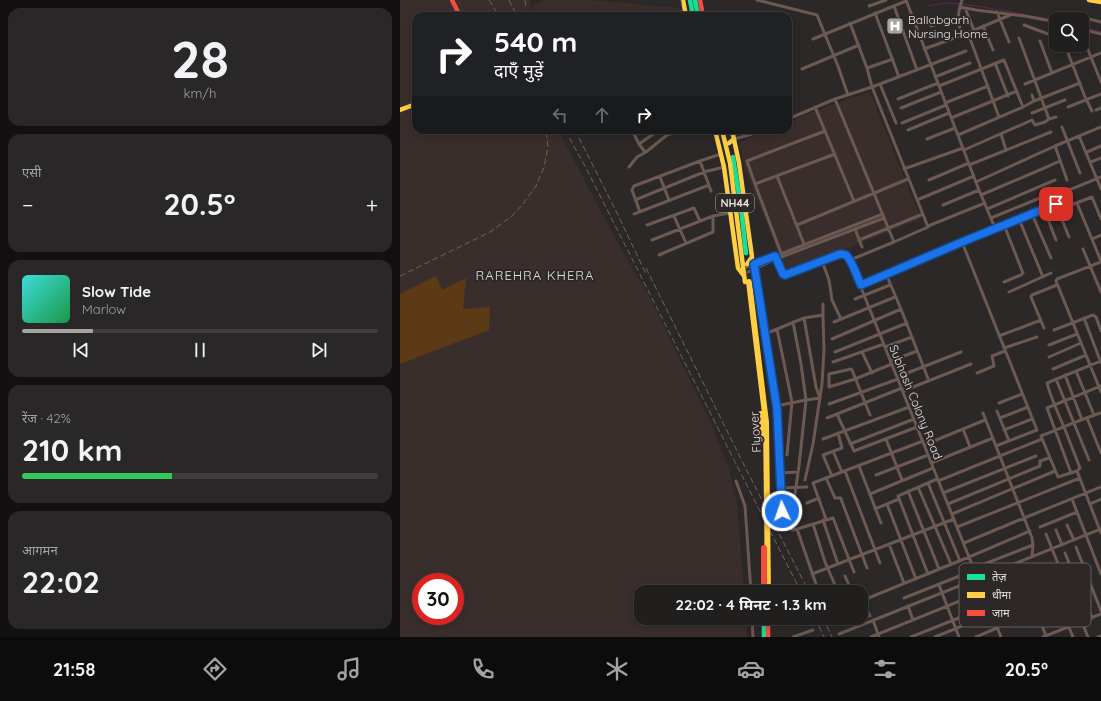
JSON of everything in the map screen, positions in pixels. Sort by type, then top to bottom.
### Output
[{"type":"main road","points":[[452,0],[458,12]]},
{"type":"main road","points":[[683,0],[685,12]]},
{"type":"main road","points":[[690,0],[692,12]]},
{"type":"main road","points":[[695,0],[697,12]]},
{"type":"main road","points":[[700,0],[702,12]]},
{"type":"main road","points":[[400,110],[412,106]]},
{"type":"main road","points":[[719,134],[727,142],[739,163],[738,172],[752,257],[748,273],[738,268],[721,154],[727,142],[730,134]]},
{"type":"main road","name":"NH44","points":[[724,134],[738,172],[748,273]]},
{"type":"main road","name":"NH44","points":[[726,134],[748,273]]},
{"type":"main road","name":"Flyover","points":[[748,273],[761,406],[763,453],[764,585]]},
{"type":"main road","name":"Flyover","points":[[748,273],[766,422],[768,585]]},
{"type":"main road","points":[[764,625],[764,637]]},
{"type":"main road","points":[[768,625],[768,637]]},
{"type":"street","points":[[757,0],[816,14],[834,55],[848,95]]},
{"type":"street","points":[[783,0],[783,6]]},
{"type":"street","points":[[869,6],[886,0]]},
{"type":"street","points":[[813,39],[906,0],[924,50],[995,228]]},
{"type":"street","points":[[962,0],[958,18],[963,35]]},
{"type":"street","points":[[894,6],[917,70]]},
{"type":"street","points":[[960,7],[1049,21]]},
{"type":"street","points":[[965,8],[974,30]]},
{"type":"street","points":[[997,12],[1009,42]]},
{"type":"street","points":[[875,13],[899,77]]},
{"type":"street","points":[[924,50],[1011,14]]},
{"type":"street","points":[[931,26],[958,18]]},
{"type":"street","points":[[984,19],[993,50]]},
{"type":"street","points":[[1089,19],[1101,22]]},
{"type":"street","points":[[850,23],[867,68],[872,87],[928,226]]},
{"type":"street","points":[[1024,25],[1049,34]]},
{"type":"street","points":[[1089,31],[1101,34]]},
{"type":"street","points":[[968,33],[999,117]]},
{"type":"street","points":[[1019,38],[1049,119]]},
{"type":"street","points":[[1040,41],[1052,73]]},
{"type":"street","points":[[802,69],[859,45]]},
{"type":"street","points":[[792,117],[835,99],[872,87],[966,51]]},
{"type":"street","points":[[1089,52],[1101,82]]},
{"type":"street","points":[[1068,53],[1086,100],[1094,111],[1101,108]]},
{"type":"street","points":[[1025,84],[1101,53]]},
{"type":"street","points":[[867,68],[893,59]]},
{"type":"street","points":[[898,99],[1004,60],[1023,107]]},
{"type":"street","points":[[935,77],[970,63]]},
{"type":"street","points":[[995,63],[1008,96]]},
{"type":"street","points":[[958,135],[1034,101],[1080,83]]},
{"type":"street","points":[[880,84],[896,123]]},
{"type":"street","points":[[902,123],[988,86]]},
{"type":"street","points":[[901,108],[941,92]]},
{"type":"street","points":[[951,118],[1017,92]]},
{"type":"street","points":[[1068,108],[1101,94]]},
{"type":"street","points":[[1032,95],[1034,101]]},
{"type":"street","points":[[835,99],[894,242]]},
{"type":"street","points":[[1032,113],[1065,100]]},
{"type":"street","points":[[815,107],[854,201]]},
{"type":"street","points":[[908,130],[949,113]]},
{"type":"street","points":[[904,169],[963,149],[1032,120],[1035,126],[1056,116]]},
{"type":"street","points":[[1062,127],[1080,173]]},
{"type":"street","points":[[976,182],[1101,127]]},
{"type":"street","points":[[927,139],[955,128]]},
{"type":"street","points":[[739,163],[825,131]]},
{"type":"street","points":[[929,180],[1051,132]]},
{"type":"street","points":[[634,134],[644,152]]},
{"type":"street","points":[[629,168],[637,157],[670,134]]},
{"type":"street","points":[[727,142],[751,134]]},
{"type":"street","points":[[1001,134],[1006,150]]},
{"type":"street","points":[[639,144],[652,135],[657,142]]},
{"type":"street","points":[[1080,136],[1101,189]]},
{"type":"street","points":[[1055,146],[1067,180]]},
{"type":"street","points":[[1087,152],[1101,146]]},
{"type":"street","points":[[640,212],[632,190],[633,187],[700,160],[721,154]]},
{"type":"street","points":[[755,184],[835,154]]},
{"type":"street","points":[[1091,162],[1101,158]]},
{"type":"street","points":[[700,160],[711,191]]},
{"type":"street","points":[[747,161],[781,253]]},
{"type":"street","points":[[981,195],[1060,161]]},
{"type":"street","points":[[635,200],[704,172],[724,167]]},
{"type":"street","points":[[777,176],[804,244]]},
{"type":"street","points":[[917,200],[974,176]]},
{"type":"street","points":[[660,177],[669,200]]},
{"type":"street","points":[[1062,193],[1101,177]]},
{"type":"street","points":[[797,225],[908,179]]},
{"type":"street","points":[[987,209],[1056,180]]},
{"type":"street","points":[[634,214],[709,185]]},
{"type":"street","points":[[943,205],[979,190]]},
{"type":"street","points":[[991,218],[1052,193]]},
{"type":"street","points":[[1066,207],[1092,197],[1101,219]]},
{"type":"street","points":[[861,285],[1019,218],[1056,204],[1063,202],[1070,215]]},
{"type":"street","points":[[775,258],[783,274],[785,275],[840,254],[846,255],[850,260],[985,203]]},
{"type":"street","points":[[1077,203],[1101,262],[1057,279],[1056,281],[1100,386],[1101,392]]},
{"type":"street","points":[[1056,204],[1069,237]]},
{"type":"street","points":[[648,225],[694,208],[700,221]]},
{"type":"street","points":[[1044,209],[1056,240]]},
{"type":"street","points":[[652,240],[713,216],[730,213]]},
{"type":"street","points":[[748,273],[781,253],[882,214]]},
{"type":"street","points":[[859,240],[923,214]]},
{"type":"street","points":[[1032,214],[1051,258]]},
{"type":"street","points":[[674,216],[686,242]]},
{"type":"street","points":[[659,255],[686,242],[713,232],[713,216]]},
{"type":"street","points":[[748,273],[775,258],[884,218]]},
{"type":"street","points":[[1019,218],[1043,277]]},
{"type":"street","points":[[1004,225],[1023,273],[1004,282]]},
{"type":"street","points":[[855,229],[862,247]]},
{"type":"street","points":[[1092,239],[1101,235]]},
{"type":"street","points":[[962,242],[1037,430],[996,446]]},
{"type":"street","points":[[1084,249],[1101,292]]},
{"type":"street","name":"Subhash Colony Road","points":[[850,260],[972,563]]},
{"type":"street","points":[[822,261],[829,280],[832,300],[841,319]]},
{"type":"street","points":[[748,273],[755,269]]},
{"type":"street","points":[[755,269],[776,406],[782,488],[782,511]]},
{"type":"street","points":[[886,274],[895,297],[902,309],[929,381]]},
{"type":"street","points":[[1009,292],[1051,274]]},
{"type":"street","points":[[855,299],[890,285]]},
{"type":"street","points":[[1044,328],[1031,297],[1032,295],[1057,285]]},
{"type":"street","points":[[834,322],[895,297]]},
{"type":"street","points":[[805,480],[813,444],[822,384],[824,350],[822,304]]},
{"type":"street","points":[[832,339],[902,309]]},
{"type":"street","points":[[765,334],[804,318],[823,315]]},
{"type":"street","points":[[1054,330],[1095,315],[1101,331]]},
{"type":"street","points":[[804,318],[816,387],[820,398]]},
{"type":"street","points":[[1084,318],[1101,362],[1065,375],[1048,382],[1047,384],[1055,404],[1064,427],[1080,468],[1071,473],[1058,477],[1041,436],[1055,430],[1064,427],[1094,415],[1101,413]]},
{"type":"street","points":[[999,336],[1040,320]]},
{"type":"street","points":[[792,322],[801,364],[806,400],[790,528],[792,530],[797,529],[833,517],[854,572]]},
{"type":"street","points":[[835,352],[907,323]]},
{"type":"street","points":[[777,329],[792,402],[787,455]]},
{"type":"street","points":[[1049,345],[1077,334]]},
{"type":"street","points":[[834,362],[912,337]]},
{"type":"street","points":[[977,373],[994,366],[992,356],[1037,337]]},
{"type":"street","points":[[1049,357],[1081,343]]},
{"type":"street","points":[[870,415],[860,392],[855,379],[852,370],[850,369],[829,374],[829,388],[833,386],[855,379],[872,373],[918,351]]},
{"type":"street","points":[[862,352],[872,373]]},
{"type":"street","points":[[829,404],[961,352]]},
{"type":"street","points":[[1053,369],[1086,355]]},
{"type":"street","points":[[827,418],[971,364]]},
{"type":"street","points":[[1076,371],[1094,415]]},
{"type":"street","points":[[1065,375],[1082,420]]},
{"type":"street","points":[[1056,379],[1089,460]]},
{"type":"street","points":[[1071,473],[1046,408],[1100,386]]},
{"type":"street","points":[[1000,403],[1022,394]]},
{"type":"street","points":[[776,406],[820,398]]},
{"type":"street","points":[[823,439],[909,407]]},
{"type":"street","points":[[1000,418],[1028,407]]},
{"type":"street","points":[[997,411],[1009,441]]},
{"type":"street","points":[[982,413],[1030,531],[1033,545],[1032,557]]},
{"type":"street","points":[[837,414],[852,450],[854,451],[917,427]]},
{"type":"street","points":[[1087,418],[1101,453]]},
{"type":"street","points":[[850,444],[914,419]]},
{"type":"street","points":[[1004,430],[1032,419]]},
{"type":"street","points":[[838,564],[819,498],[813,483],[985,420]]},
{"type":"street","points":[[963,429],[970,447]]},
{"type":"street","points":[[832,476],[823,455],[842,447],[838,433]]},
{"type":"street","points":[[931,463],[993,438]]},
{"type":"street","points":[[886,439],[902,480]]},
{"type":"street","points":[[928,574],[898,496],[1042,439]]},
{"type":"street","points":[[833,451],[880,563]]},
{"type":"street","points":[[876,475],[928,455]]},
{"type":"street","points":[[943,493],[1036,456]]},
{"type":"street","points":[[948,504],[1040,466],[1040,461],[1050,458]]},
{"type":"street","points":[[859,466],[881,522]]},
{"type":"street","points":[[870,494],[933,468]]},
{"type":"street","points":[[1017,563],[1101,531],[1077,470]]},
{"type":"street","points":[[781,473],[798,472]]},
{"type":"street","points":[[952,514],[1055,472]]},
{"type":"street","points":[[826,478],[835,498],[842,499],[867,568]]},
{"type":"street","points":[[957,527],[1080,478]]},
{"type":"street","points":[[736,481],[744,506],[750,585]]},
{"type":"street","points":[[928,483],[960,561]]},
{"type":"street","points":[[782,488],[807,487]]},
{"type":"street","points":[[918,487],[951,564]]},
{"type":"street","points":[[964,544],[1101,487]]},
{"type":"street","points":[[908,492],[939,570]]},
{"type":"street","points":[[807,503],[819,498]]},
{"type":"street","points":[[875,508],[899,499]]},
{"type":"street","points":[[1072,499],[1101,574]]},
{"type":"street","points":[[1090,504],[1101,499]]},
{"type":"street","points":[[888,504],[916,579]]},
{"type":"street","points":[[1040,527],[1077,512]]},
{"type":"street","points":[[812,574],[954,519]]},
{"type":"street","points":[[813,524],[835,585]]},
{"type":"street","points":[[1067,525],[1074,540]]},
{"type":"street","points":[[797,529],[816,585]]},
{"type":"street","points":[[1056,530],[1062,545]]},
{"type":"street","points":[[868,598],[939,570],[1030,531]]},
{"type":"street","points":[[1046,534],[1058,563]]},
{"type":"street","points":[[889,544],[904,584]]},
{"type":"street","points":[[987,563],[1033,545]]},
{"type":"street","points":[[1076,548],[1082,563]]},
{"type":"street","points":[[1065,553],[1069,563]]},
{"type":"street","points":[[845,576],[849,585]]},
{"type":"street","points":[[904,598],[959,577]]},
{"type":"street","points":[[939,585],[959,637]]},
{"type":"street","points":[[1091,585],[1101,611]]},
{"type":"street","points":[[839,634],[959,586]]},
{"type":"street","points":[[871,637],[879,636],[913,620],[959,602]]},
{"type":"street","points":[[908,606],[913,620]]},
{"type":"street","points":[[868,612],[870,616]]},
{"type":"street","points":[[1092,618],[1101,614]]},
{"type":"street","points":[[912,637],[959,618]]},
{"type":"street","points":[[873,620],[879,636]]},
{"type":"street","points":[[752,625],[753,637]]},
{"type":"street","points":[[935,637],[959,627]]},
{"type":"street","points":[[1045,636],[1069,627],[1073,637]]},
{"type":"street","points":[[1084,627],[1088,637]]},
{"type":"street","points":[[976,637],[997,628]]},
{"type":"street","name":"Subhash Colony Road","points":[[997,628],[1001,637]]},
{"type":"street","points":[[793,637],[813,630]]},
{"type":"street","points":[[1056,632],[1058,637]]},
{"type":"shaded area","points":[[400,0],[449,0],[455,12],[412,12],[412,134],[560,134],[622,251],[648,294],[710,421],[729,469],[737,504],[743,585],[634,585],[634,625],[746,625],[747,637],[400,637]]},
{"type":"shaded area","points":[[455,0],[530,0],[533,12],[460,12]]},
{"type":"shaded area","points":[[546,0],[588,0],[680,8],[681,12],[535,12],[533,5]]},
{"type":"shaded area","points":[[870,92],[921,219],[786,273],[745,169],[739,142],[758,134],[792,134],[792,120],[833,104]]},
{"type":"shaded area","points":[[436,276],[442,290],[466,278],[463,309],[490,307],[489,330],[400,364],[400,294]]},
{"type":"waterway","points":[[927,6],[945,3],[960,4]]},
{"type":"waterway","points":[[962,4],[1024,14]]},
{"type":"waterway","points":[[1032,16],[1049,19]]},
{"type":"waterway","points":[[1089,29],[1101,32]]},
{"type":"railway","points":[[489,0],[496,12]]},
{"type":"railway","points":[[509,0],[515,12]]},
{"type":"railway","points":[[525,0],[526,7]]},
{"type":"railway","points":[[681,0],[682,12]]},
{"type":"railway","points":[[400,276],[490,232],[512,216],[536,186],[544,167],[548,147],[546,134]]},
{"type":"railway","points":[[567,134],[586,168],[797,585]]},
{"type":"railway","points":[[577,134],[646,274]]},
{"type":"railway","points":[[646,268],[805,585]]},
{"type":"railway","points":[[818,625],[824,637]]},
{"type":"railway","points":[[826,625],[832,637]]},
{"type":"traffic: fast","points":[[690,0],[692,12]]},
{"type":"traffic: fast","points":[[695,0],[697,12]]},
{"type":"traffic: fast","points":[[733,157],[746,253]]},
{"type":"traffic: fast","points":[[764,625],[764,637]]},
{"type":"traffic: slow","points":[[683,0],[685,12]]},
{"type":"traffic: slow","points":[[1089,0],[1101,2]]},
{"type":"traffic: slow","points":[[400,110],[412,106]]},
{"type":"traffic: slow","points":[[716,134],[724,167],[738,268],[744,276]]},
{"type":"traffic: slow","points":[[723,134],[730,163],[745,282]]},
{"type":"traffic: slow","points":[[733,134],[739,163],[752,257],[747,264]]},
{"type":"traffic: slow","points":[[729,143],[734,139]]},
{"type":"traffic: slow","points":[[749,282],[766,422],[768,585]]},
{"type":"traffic: slow","points":[[761,414],[763,440]]},
{"type":"traffic: jam","points":[[452,0],[458,12]]},
{"type":"traffic: jam","points":[[700,0],[702,12]]},
{"type":"traffic: jam","points":[[764,548],[764,585]]},
{"type":"traffic: jam","points":[[768,625],[768,637]]},
{"type":"place","name":"Ballabgarh Nursing Home","points":[[895,26]]},
{"type":"district","name":"RAREHRA KHERA","points":[[535,275]]},
{"type":"route","points":[[782,511],[777,409],[754,264],[775,256],[783,274],[785,275],[840,254],[844,254],[850,260],[861,285],[1056,204]]}]
